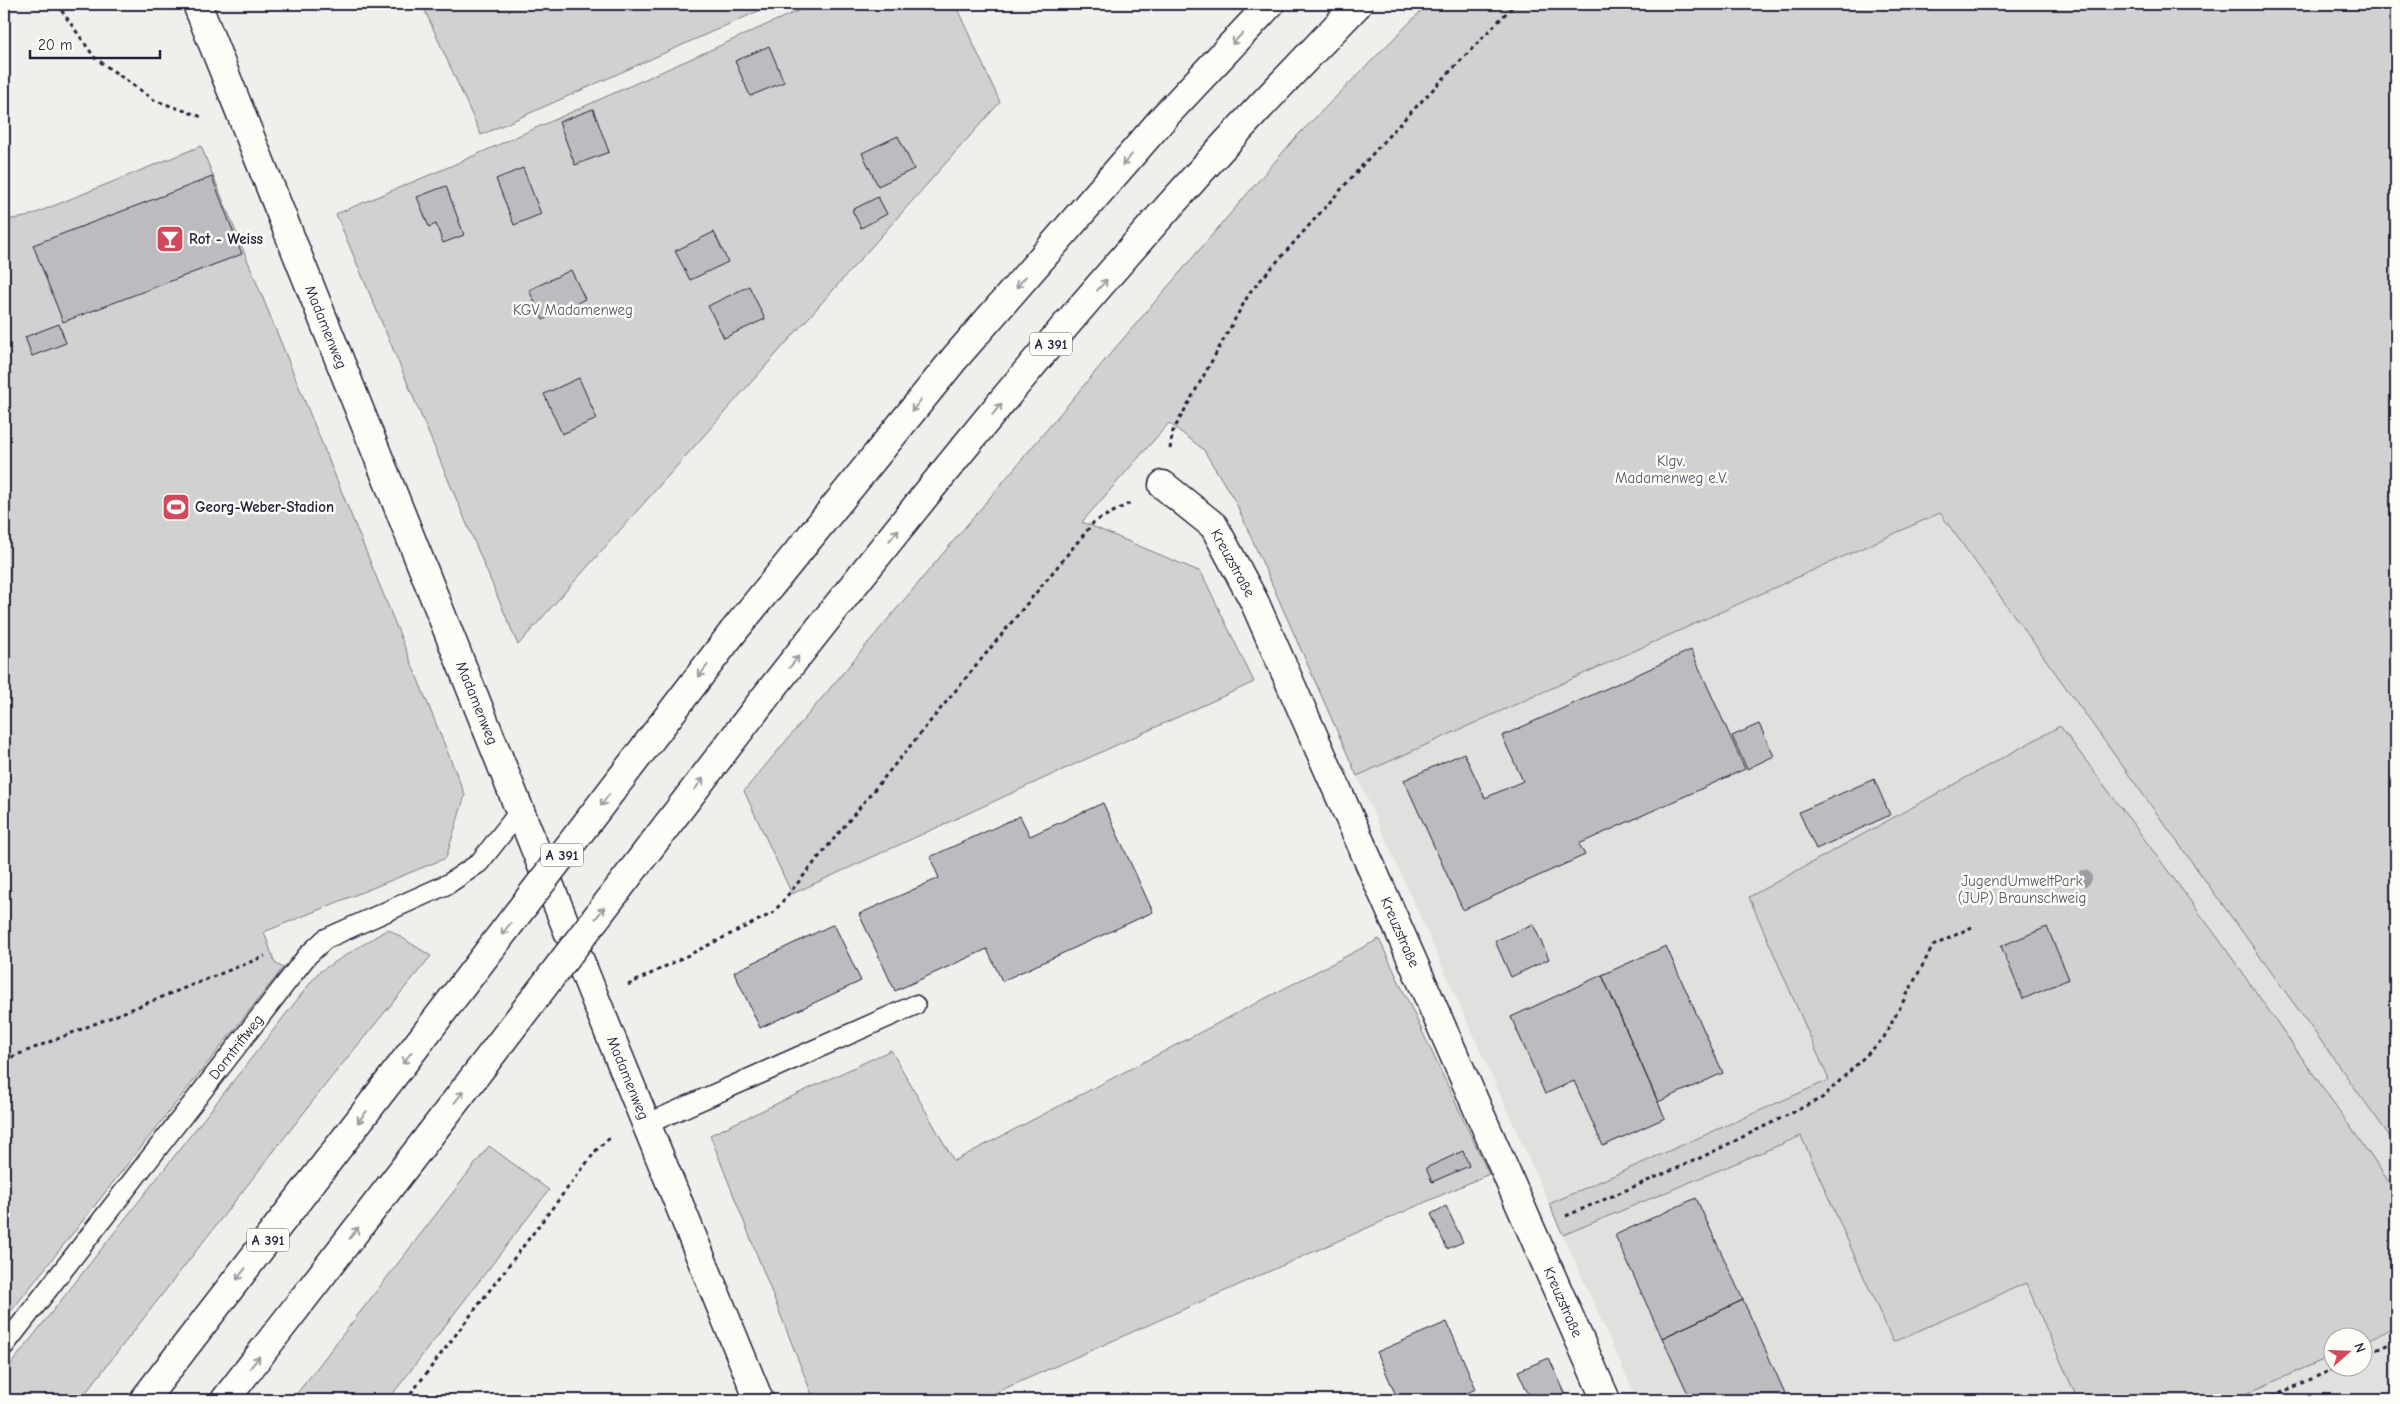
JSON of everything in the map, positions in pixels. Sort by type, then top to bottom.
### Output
[{"type":"main road","name":"Madamenweg","points":[[197,4],[596,1001],[759,1400]]},
{"type":"main road","name":"A 391","points":[[144,1400],[733,632],[955,358],[1166,115],[1270,4]]},
{"type":"main road","name":"A 391","points":[[225,1400],[863,573],[1035,362],[1190,182],[1358,4]]},
{"type":"main road","name":"Kreuzstraße","points":[[1163,485],[1214,526],[1254,600],[1606,1400]]},
{"type":"lane","name":"Dorntriftweg","points":[[4,1346],[307,956],[325,939],[448,884],[479,863],[520,811]]},
{"type":"lane","points":[[644,1117],[915,1005]]},
{"type":"path","points":[[57,4],[95,58],[154,100],[202,117],[238,107]]},
{"type":"path","points":[[596,1001],[773,913],[1094,522],[1163,485],[1173,430],[1250,292],[1392,132],[1515,4]]},
{"type":"path","points":[[1565,1216],[1698,1159],[1822,1098],[1883,1039],[1933,946],[1972,927]]},
{"type":"path","points":[[4,1060],[272,953]]},
{"type":"path","points":[[406,1400],[598,1148],[644,1117]]},
{"type":"path","points":[[2372,1352],[2396,1341]]},
{"type":"path","points":[[2265,1400],[2322,1374]]},
{"type":"shaded area","points":[[1940,513],[2396,1145],[2396,1400],[1637,1400],[1357,776]]},
{"type":"green space","points":[[422,4],[774,4],[481,135]]},
{"type":"green space","name":"KGV Madamenweg","points":[[813,4],[955,4],[1000,102],[518,645],[336,214],[451,166]]},
{"type":"green space","name":"Klgv. Madamenweg e.V.","points":[[1428,4],[2396,4],[2396,1145],[1940,513],[1357,776],[1236,503],[1203,449],[1169,423],[1082,522],[1201,572],[1254,682],[792,894],[744,791],[1111,353],[1296,137]]},
{"type":"green space","name":"Georg-Weber-Stadion","points":[[201,146],[465,795],[446,858],[264,932],[275,963],[283,968],[4,1320],[4,220],[26,217]]},
{"type":"green space","name":"JugendUmweltPark (JUP) Braunschweig","points":[[2060,726],[2218,938],[2396,1192],[2396,1327],[2372,1338],[2372,1326],[2322,1326],[2322,1360],[2232,1400],[2078,1400],[2026,1283],[1893,1342],[1801,1136],[1563,1235],[1549,1204],[1829,1080],[1749,897]]},
{"type":"green space","points":[[388,929],[431,956],[330,1079],[80,1400],[4,1400],[4,1373],[319,972]]},
{"type":"green space","points":[[1379,939],[1489,1174],[979,1400],[814,1400],[710,1135],[891,1050],[954,1161]]},
{"type":"green space","points":[[489,1146],[549,1190],[388,1400],[292,1400]]},
{"type":"building","points":[[769,46],[784,82],[750,96],[735,61]]},
{"type":"building","points":[[593,109],[609,152],[575,165],[559,122]]},
{"type":"building","points":[[898,136],[914,169],[878,186],[862,153]]},
{"type":"building","points":[[523,168],[541,214],[514,225],[496,179]]},
{"type":"building","points":[[212,177],[242,254],[63,322],[33,245]]},
{"type":"building","points":[[446,186],[464,235],[443,243],[436,224],[429,227],[417,197]]},
{"type":"building","points":[[878,197],[887,214],[861,228],[852,210]]},
{"type":"building","points":[[714,232],[728,262],[690,280],[675,251]]},
{"type":"building","points":[[571,270],[585,299],[543,320],[529,290]]},
{"type":"building","points":[[749,286],[765,319],[724,338],[708,306]]},
{"type":"building","points":[[59,324],[66,343],[32,356],[25,337]]},
{"type":"building","points":[[579,378],[597,419],[562,434],[544,394]]},
{"type":"building","points":[[1691,650],[1745,769],[1579,844],[1585,855],[1463,910],[1404,780],[1464,753],[1485,798],[1523,781],[1502,736]]},
{"type":"building","points":[[1759,724],[1774,756],[1747,769],[1732,736]]},
{"type":"building","points":[[1874,779],[1890,815],[1816,849],[1799,812]]},
{"type":"building","points":[[1103,803],[1153,912],[1002,981],[987,949],[895,991],[859,914],[939,878],[930,857],[1020,816],[1030,836]]},
{"type":"building","points":[[834,924],[861,981],[760,1028],[734,972]]},
{"type":"building","points":[[1533,924],[1549,959],[1511,977],[1495,941]]},
{"type":"building","points":[[2047,927],[2069,979],[2023,999],[2001,946]]},
{"type":"building","points":[[1666,946],[1723,1073],[1658,1102],[1602,975]]},
{"type":"building","points":[[1602,975],[1665,1118],[1603,1146],[1574,1081],[1545,1094],[1511,1017]]},
{"type":"building","points":[[1463,1151],[1469,1166],[1432,1182],[1426,1168]]},
{"type":"building","points":[[1696,1198],[1743,1300],[1662,1338],[1615,1235]]},
{"type":"building","points":[[1446,1206],[1463,1242],[1447,1249],[1431,1214]]},
{"type":"building","points":[[1743,1300],[1788,1400],[1691,1400],[1662,1338]]},
{"type":"building","points":[[1447,1322],[1476,1389],[1451,1400],[1398,1400],[1377,1352]]},
{"type":"building","points":[[1549,1358],[1565,1393],[1549,1400],[1531,1400],[1518,1371]]},
{"type":"place","name":"Rot - Weiss","points":[[170,239]]},
{"type":"place","name":"Georg-Weber-Stadion","points":[[176,507]]}]
